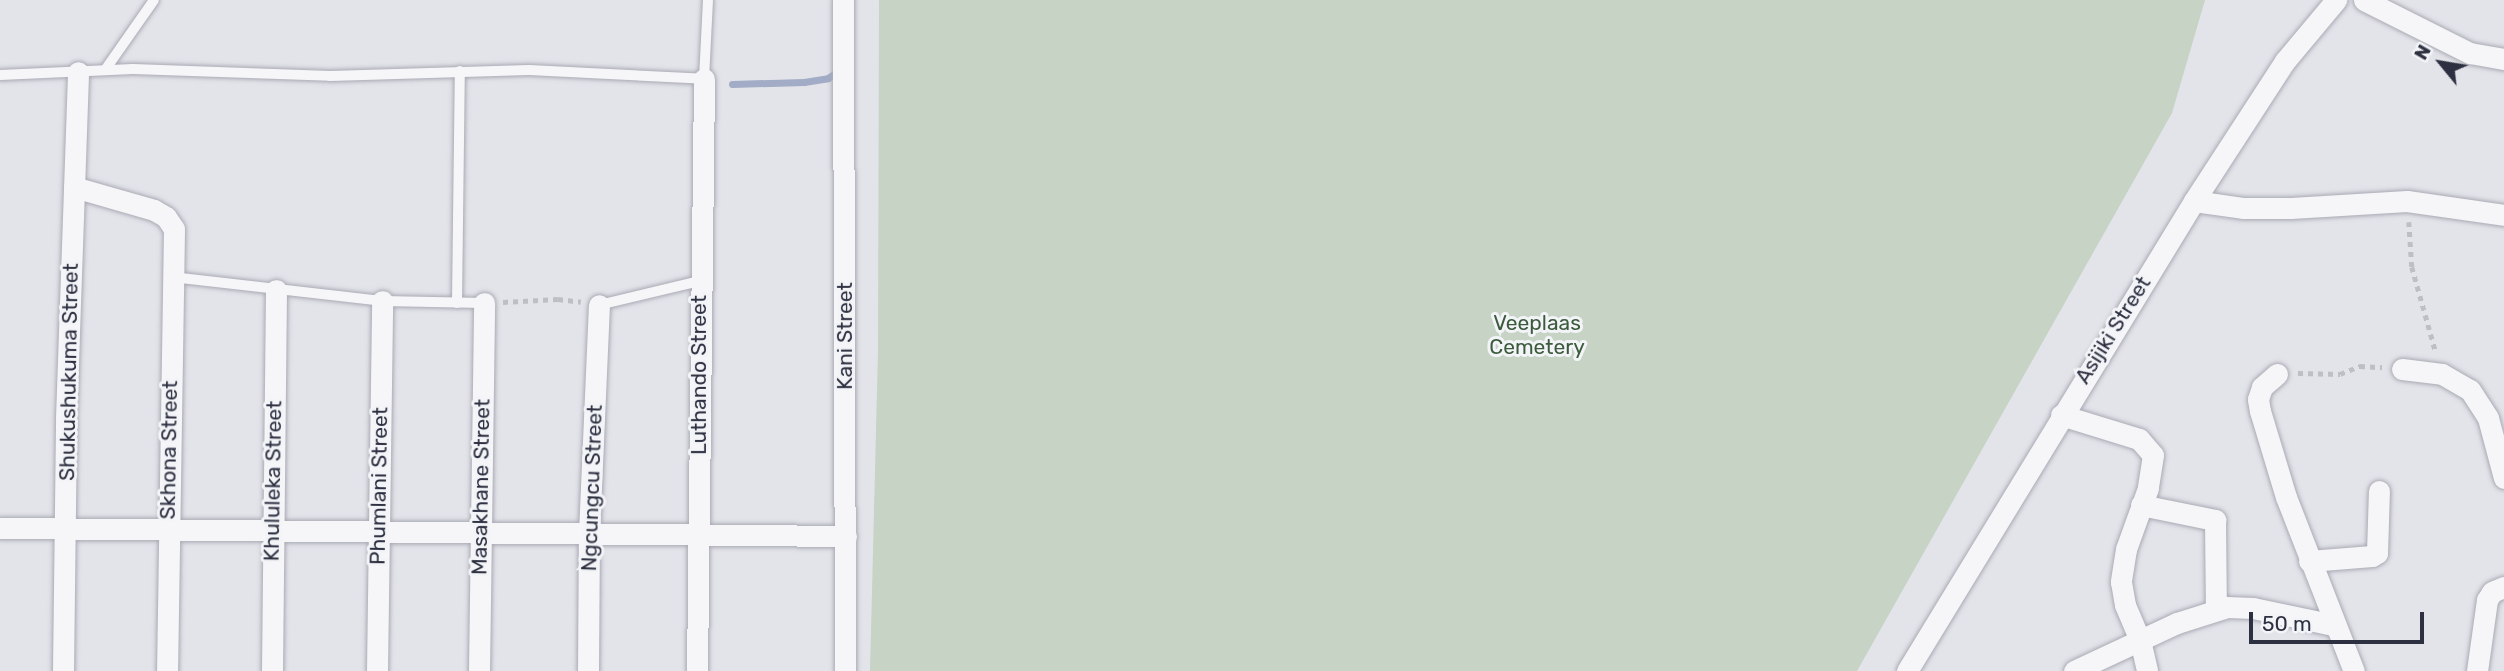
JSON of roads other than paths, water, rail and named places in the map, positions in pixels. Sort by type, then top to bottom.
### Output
[{"type":"street","name":"Kani Street","points":[[843,0],[845,671]]},
{"type":"street","name":"Asijiki Street","points":[[1907,671],[2194,201],[2285,61],[2336,0]]},
{"type":"street","points":[[2364,0],[2470,53],[2504,59]]},
{"type":"street","name":"Shukushukuma Street","points":[[63,671],[66,418],[78,72]]},
{"type":"street","name":"Luthando Street","points":[[697,671],[699,281],[704,79]]},
{"type":"street","name":"Skhona Street","points":[[74,187],[154,210],[166,216],[174,229],[167,671]]},
{"type":"street","points":[[2194,201],[2243,208],[2407,201],[2504,215]]},
{"type":"street","name":"Khululeka Street","points":[[272,671],[276,290]]},
{"type":"street","name":"Phumlani Street","points":[[377,671],[382,301]]},
{"type":"street","name":"Masakhane Street","points":[[479,671],[484,303]]},
{"type":"street","name":"Ngcungcu Street","points":[[588,671],[589,533],[599,305]]},
{"type":"street","points":[[2402,369],[2442,374],[2470,390],[2488,418],[2503,468]]},
{"type":"street","points":[[2277,374],[2262,387],[2258,399],[2260,411],[2276,469],[2309,561],[2354,671]]},
{"type":"street","points":[[2061,415],[2139,439],[2153,455],[2152,468],[2126,549],[2121,582],[2125,605],[2140,640],[2147,671]]},
{"type":"street","points":[[2309,561],[2375,555],[2378,547],[2379,491]]},
{"type":"street","points":[[2141,505],[2215,520],[2216,609]]},
{"type":"street","points":[[0,528],[846,536]]},
{"type":"street","points":[[2477,671],[2487,600],[2492,592],[2504,587]]},
{"type":"street","points":[[2074,671],[2216,609],[2253,608],[2334,625]]},
{"type":"lane","points":[[105,70],[153,0]]},
{"type":"lane","points":[[0,75],[105,70],[330,76],[460,71],[595,72],[704,79],[708,0]]},
{"type":"lane","points":[[457,303],[460,71]]},
{"type":"lane","points":[[172,277],[382,301],[484,303]]},
{"type":"lane","points":[[599,305],[699,281]]},
{"type":"waterway","points":[[732,84],[804,82],[828,78],[840,70]]},
{"type":"park label","name":"Veeplaas Cemetery","points":[[1537,335]]}]
